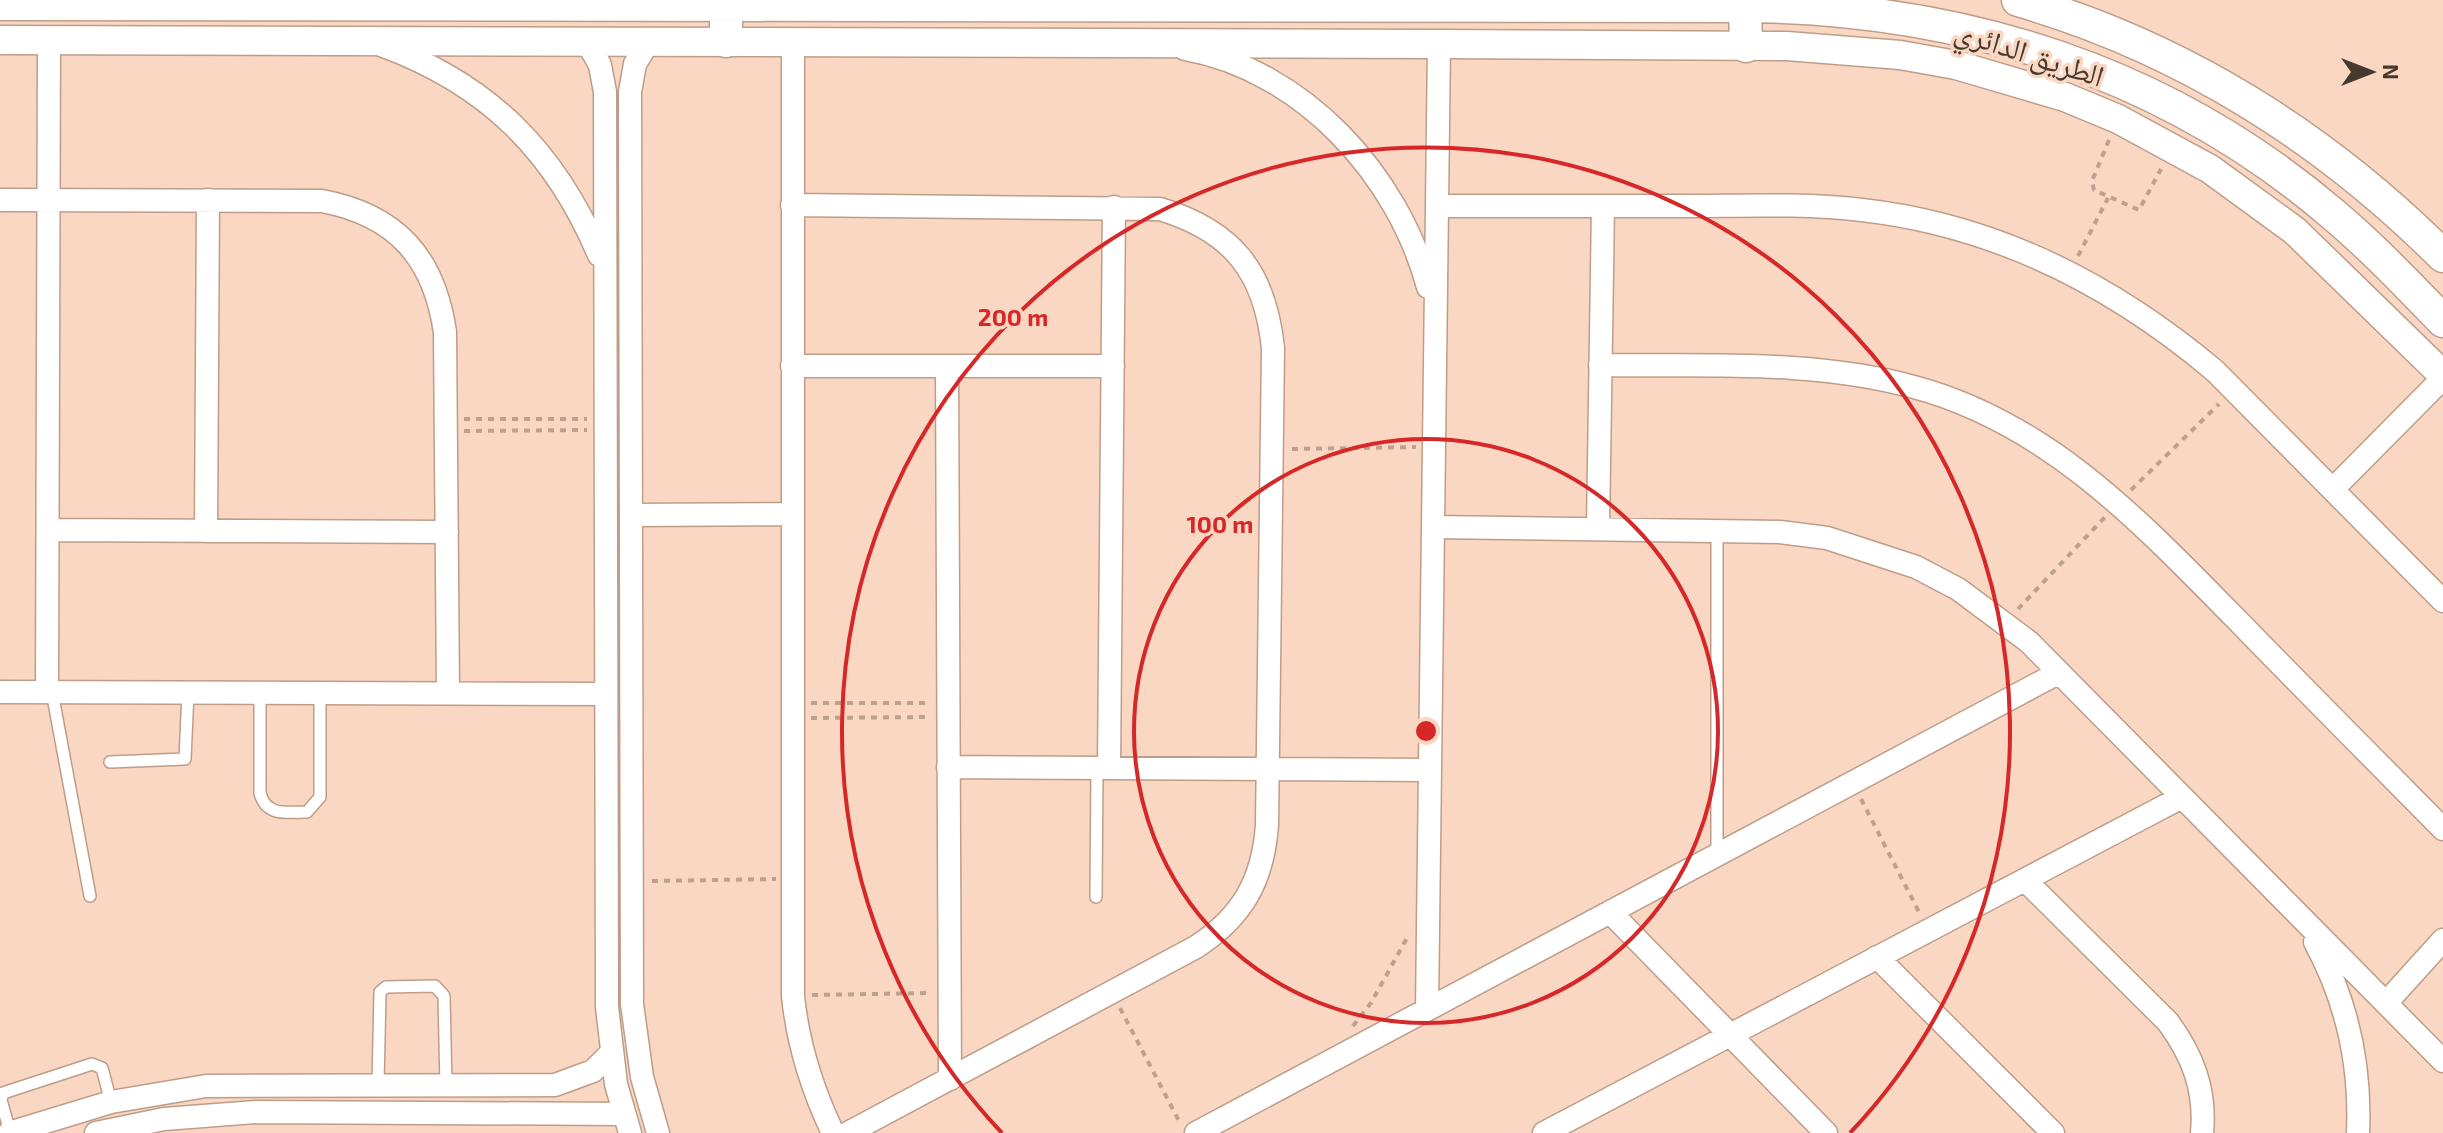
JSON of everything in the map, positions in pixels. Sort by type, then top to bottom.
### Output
[{"type":"main road","name":"الطريق الدائري","points":[[2018,0],[2103,29],[2160,53],[2267,112],[2366,184],[2443,256]]},
{"type":"main road","name":"الطريق الدائري","points":[[0,4],[1745,6],[1809,7],[1935,22],[2022,44],[2118,79],[2230,139],[2283,175],[2381,257],[2443,321]]},
{"type":"main road","points":[[726,6],[726,41]]},
{"type":"main road","points":[[1745,6],[1746,46]]},
{"type":"street","points":[[0,40],[1140,41],[1746,46],[1844,49],[1956,65],[2065,97],[2118,119],[2171,146],[2254,198],[2295,231],[2443,377],[2333,489]]},
{"type":"street","points":[[49,40],[49,692]]},
{"type":"street","points":[[365,40],[418,59],[468,87],[512,123],[550,165],[566,189],[581,213],[604,265]]},
{"type":"street","points":[[649,41],[635,64],[630,92],[632,881],[636,1041],[658,1133]]},
{"type":"street","points":[[793,41],[790,879],[793,996],[796,1031],[833,1133]]},
{"type":"street","points":[[1140,41],[1193,51],[1244,68],[1291,94],[1333,128],[1370,167],[1399,213],[1421,262],[1436,314]]},
{"type":"street","points":[[96,1133],[164,1119],[256,1112],[441,1112],[626,1123],[610,1054],[606,992],[605,92],[600,65],[587,42]]},
{"type":"street","points":[[1427,1010],[1439,44]]},
{"type":"street","points":[[0,200],[322,201],[349,206],[398,233],[417,254],[441,304],[445,332],[448,693]]},
{"type":"street","points":[[206,531],[208,200]]},
{"type":"street","points":[[792,205],[1160,209],[1191,218],[1219,235],[1242,257],[1259,285],[1270,316],[1273,449],[1269,769],[1265,855],[1256,883],[1241,909],[1221,931],[1196,947],[848,1133]]},
{"type":"street","points":[[1437,206],[1814,206],[1863,210],[1959,229],[2006,244],[2070,273],[2137,311],[2177,339],[2215,371],[2443,601]]},
{"type":"street","points":[[1598,529],[1603,206]]},
{"type":"street","points":[[1103,768],[1114,207]]},
{"type":"street","points":[[1600,365],[1812,368],[1865,375],[1928,391],[2013,427],[2058,453],[2127,510],[2443,829]]},
{"type":"street","points":[[792,366],[1113,366]]},
{"type":"street","points":[[947,366],[950,1079]]},
{"type":"street","points":[[631,515],[791,514]]},
{"type":"street","points":[[1433,527],[1780,532],[1827,538],[1916,567],[1997,615],[2443,1061]]},
{"type":"street","points":[[48,530],[447,532]]},
{"type":"street","points":[[606,603],[631,603]]},
{"type":"street","points":[[1196,1133],[2058,673]]},
{"type":"street","points":[[0,692],[606,694]]},
{"type":"street","points":[[948,767],[1430,770]]},
{"type":"street","points":[[1544,1133],[2182,797]]},
{"type":"street","points":[[2025,880],[2168,1022],[2183,1042],[2201,1091],[2202,1133]]},
{"type":"street","points":[[1610,912],[1826,1133]]},
{"type":"street","points":[[2303,920],[2326,963],[2344,1009],[2355,1057],[2358,1133]]},
{"type":"street","points":[[2386,1003],[2443,940]]},
{"type":"street","points":[[1877,957],[2053,1133]]},
{"type":"street","points":[[10,1133],[111,1102],[206,1086],[555,1085],[593,1071],[610,1054]]},
{"type":"street","points":[[256,1112],[267,1133]]},
{"type":"street","points":[[441,1112],[452,1133]]},
{"type":"lane","points":[[1717,531],[1717,855]]},
{"type":"lane","points":[[49,692],[90,896]]},
{"type":"lane","points":[[110,762],[185,759],[188,692]]},
{"type":"lane","points":[[260,693],[260,793],[264,804],[273,812],[307,812],[320,797],[320,693]]},
{"type":"lane","points":[[1096,897],[1103,768]]},
{"type":"lane","points":[[378,1085],[380,992],[386,987],[435,986],[444,996],[446,1086]]},
{"type":"lane","points":[[10,1133],[1,1100],[3,1093],[92,1064],[102,1068],[111,1102]]},
{"type":"path","points":[[2118,119],[2091,184],[2094,190],[2108,198],[2136,210],[2141,208],[2171,146]]},
{"type":"path","points":[[2070,273],[2108,198]]},
{"type":"path","points":[[446,425],[605,424]]},
{"type":"path","points":[[446,425],[605,424]]},
{"type":"path","points":[[1273,449],[1434,447]]},
{"type":"path","points":[[791,711],[948,710]]},
{"type":"path","points":[[791,711],[948,710]]},
{"type":"path","points":[[1852,782],[1928,930]]},
{"type":"path","points":[[632,881],[790,879]]},
{"type":"path","points":[[1352,1027],[1396,963],[1408,934]]},
{"type":"path","points":[[793,996],[950,992]]},
{"type":"path","points":[[1111,992],[1186,1133]]}]
